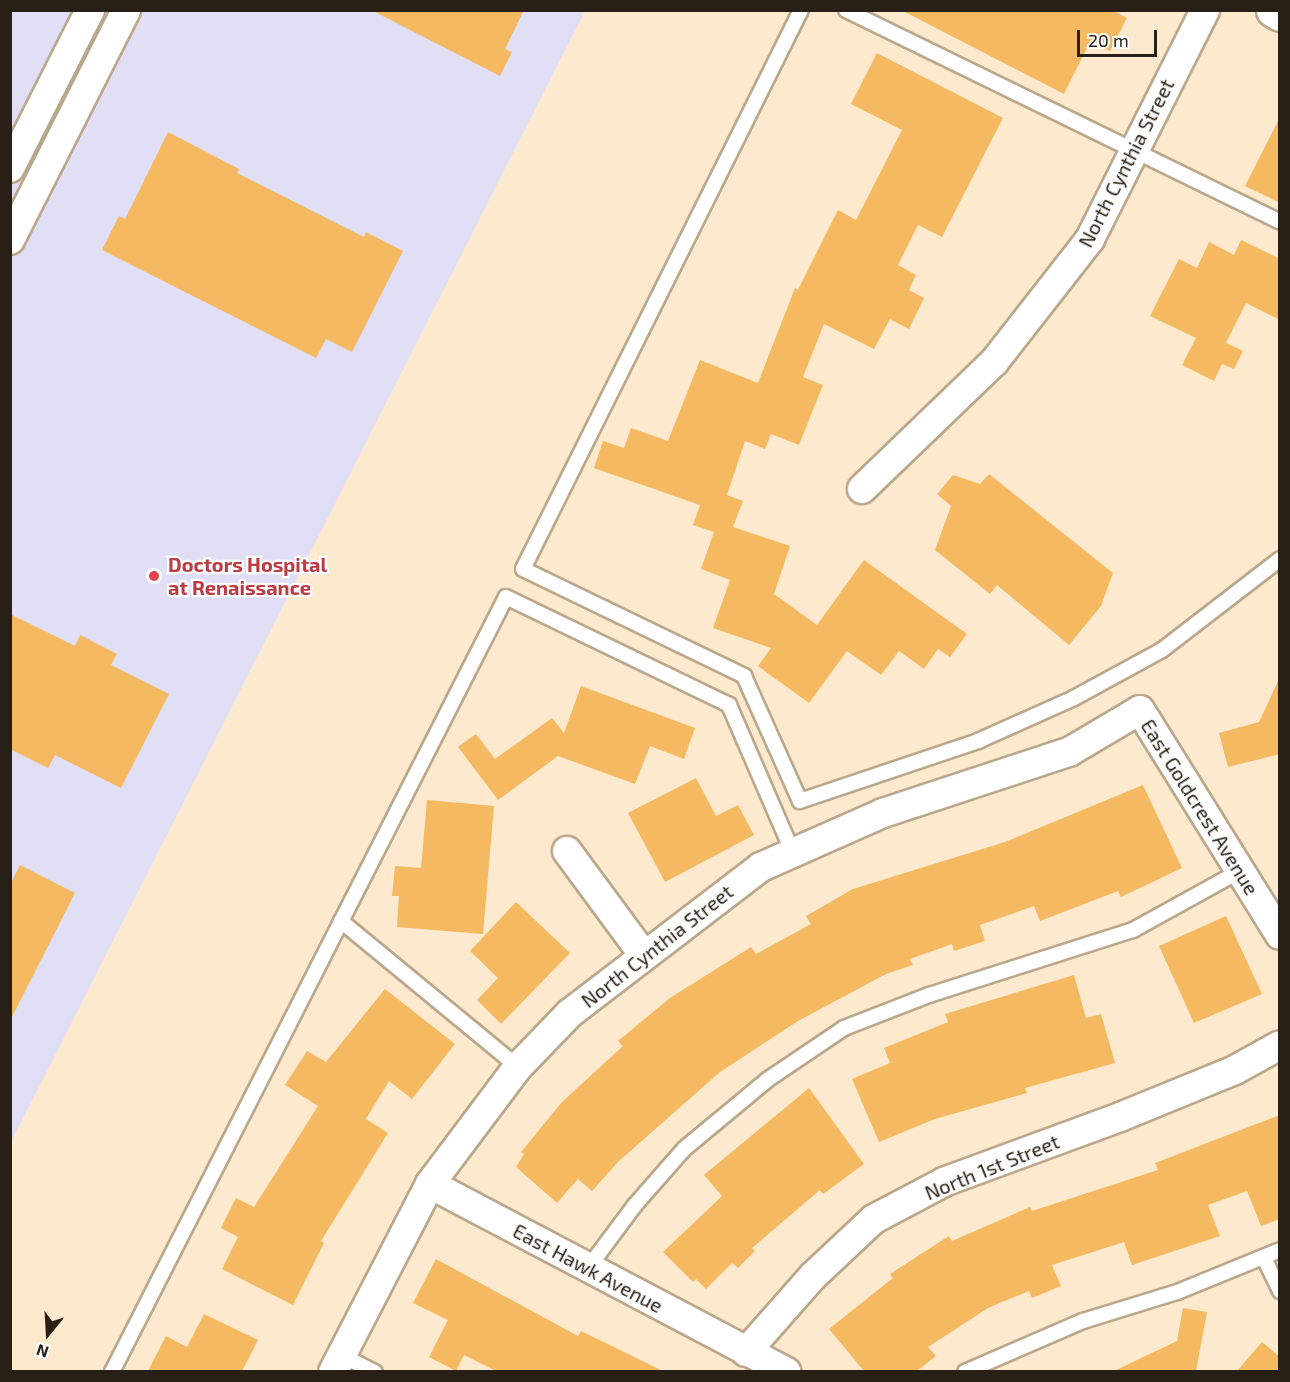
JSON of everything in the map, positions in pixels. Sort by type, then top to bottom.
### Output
[{"type":"main road","points":[[1273,10],[1280,14]]},
{"type":"street","points":[[10,168],[90,10]]},
{"type":"street","points":[[10,240],[126,10]]},
{"type":"street","name":"North Cynthia Street","points":[[862,489],[994,362],[1039,308],[1090,239],[1205,10]]},
{"type":"street","points":[[76,38],[105,52]]},
{"type":"street","points":[[34,120],[63,135]]},
{"type":"street","name":"North Cynthia Street","points":[[337,1363],[430,1184],[518,1067],[570,1013],[643,954],[761,867],[883,813],[1069,752],[1140,710]]},
{"type":"street","name":"East Goldcrest Avenue","points":[[1140,710],[1280,935]]},
{"type":"street","points":[[567,851],[643,954]]},
{"type":"street","name":"North 1st Street","points":[[747,1352],[813,1276],[874,1219],[946,1181],[1120,1117],[1235,1070],[1280,1045]]},
{"type":"street","name":"East Hawk Avenue","points":[[430,1184],[786,1371]]},
{"type":"lane","points":[[801,10],[523,569],[744,676],[800,801],[978,741],[1074,698],[1162,650],[1280,559]]},
{"type":"lane","points":[[846,10],[1280,222]]},
{"type":"lane","points":[[112,1371],[506,597],[729,705],[793,853]]},
{"type":"lane","points":[[588,1268],[635,1205],[684,1149],[767,1080],[844,1028],[929,995],[1133,930],[1240,871]]},
{"type":"lane","points":[[341,921],[518,1067]]},
{"type":"lane","points":[[965,1371],[1083,1321],[1177,1292],[1280,1250]]},
{"type":"lane","points":[[1264,1258],[1280,1291]]},
{"type":"lane","points":[[337,1363],[375,1371]]},
{"type":"shaded area","name":"Doctors Hospital at Renaissance","points":[[11,11],[585,11],[11,1142]]},
{"type":"building","points":[[371,10],[524,10],[505,49],[512,52],[500,76]]},
{"type":"building","points":[[901,10],[1112,10],[1127,18],[1110,51],[1090,42],[1064,94]]},
{"type":"building","points":[[877,53],[1003,118],[942,237],[918,225],[898,265],[916,275],[909,290],[924,298],[909,329],[890,319],[874,349],[824,324],[803,377],[823,385],[799,445],[771,434],[765,449],[745,441],[727,495],[743,501],[733,527],[790,546],[774,594],[817,625],[864,560],[967,634],[950,657],[938,649],[924,669],[899,651],[881,675],[847,651],[809,703],[758,666],[771,648],[713,628],[730,580],[701,569],[714,532],[693,525],[700,505],[594,468],[603,441],[624,448],[631,428],[668,441],[700,360],[758,383],[795,288],[798,290],[838,210],[856,220],[902,130],[851,104]]},
{"type":"building","points":[[1280,117],[1280,203],[1245,186]]},
{"type":"building","points":[[168,132],[239,169],[237,173],[364,237],[366,232],[403,251],[352,352],[326,339],[316,358],[102,250],[119,216],[125,219]]},
{"type":"building","points":[[1241,240],[1280,259],[1280,320],[1246,303],[1226,343],[1243,351],[1234,369],[1222,364],[1214,381],[1182,365],[1196,338],[1150,316],[1179,259],[1197,268],[1209,242],[1234,255]]},
{"type":"building","points":[[989,474],[1113,573],[1101,606],[1069,645],[997,585],[990,594],[935,550],[951,506],[937,494],[953,475],[980,484]]},
{"type":"building","points":[[10,614],[75,646],[80,635],[117,654],[111,665],[169,694],[121,788],[55,755],[48,768],[10,749]]},
{"type":"building","points":[[1280,677],[1280,754],[1228,767],[1219,733],[1259,722]]},
{"type":"building","points":[[581,686],[695,728],[684,759],[650,746],[635,784],[558,756],[498,800],[458,747],[476,734],[495,759],[552,718],[564,733]]},
{"type":"building","points":[[696,778],[716,816],[738,805],[754,835],[665,882],[628,813]]},
{"type":"building","points":[[1143,785],[1182,868],[1121,897],[1118,891],[1040,921],[1034,906],[980,925],[985,941],[954,951],[952,944],[910,959],[913,965],[886,974],[798,1021],[720,1072],[618,1162],[592,1191],[578,1179],[557,1203],[516,1167],[524,1154],[521,1152],[562,1102],[623,1046],[618,1041],[670,998],[751,947],[756,954],[811,924],[806,916],[853,889],[1005,842]]},
{"type":"building","points":[[427,800],[494,806],[483,934],[397,927],[399,896],[392,896],[395,866],[421,868]]},
{"type":"building","points":[[20,865],[75,893],[10,1021],[10,885]]},
{"type":"building","points":[[516,902],[570,953],[501,1024],[477,1000],[498,978],[470,951]]},
{"type":"building","points":[[1226,916],[1262,994],[1194,1023],[1159,946]]},
{"type":"building","points":[[1074,975],[1086,1018],[1101,1014],[1115,1063],[1025,1088],[1027,1093],[935,1119],[879,1142],[852,1079],[890,1063],[884,1048],[948,1022],[945,1014]]},
{"type":"building","points":[[385,989],[455,1044],[412,1099],[389,1081],[366,1119],[388,1133],[321,1241],[324,1243],[293,1305],[222,1269],[238,1237],[221,1228],[236,1198],[254,1207],[318,1106],[285,1085],[307,1051],[326,1062]]},
{"type":"building","points":[[809,1088],[864,1164],[823,1194],[820,1190],[752,1248],[755,1251],[738,1268],[732,1263],[706,1289],[696,1279],[693,1282],[663,1252],[722,1196],[704,1175]]},
{"type":"building","points":[[1280,1115],[1280,1219],[1261,1226],[1247,1191],[1208,1205],[1220,1236],[1132,1265],[1124,1242],[1052,1265],[1061,1286],[1032,1298],[1029,1291],[988,1308],[928,1347],[936,1356],[917,1371],[864,1371],[829,1329],[893,1278],[890,1274],[949,1236],[952,1241],[1030,1207],[1032,1211],[1158,1170],[1155,1163]]},
{"type":"building","points":[[436,1259],[578,1336],[581,1331],[663,1371],[496,1371],[464,1355],[456,1371],[429,1357],[448,1320],[413,1303]]},
{"type":"building","points":[[1183,1308],[1207,1312],[1196,1371],[1114,1371],[1177,1341]]},
{"type":"building","points":[[204,1314],[258,1340],[242,1371],[148,1371],[166,1336],[187,1347]]},
{"type":"building","points":[[1262,1342],[1280,1357],[1280,1371],[1237,1371]]},
{"type":"place","name":"Doctors Hospital at Renaissance","points":[[154,576]]}]
